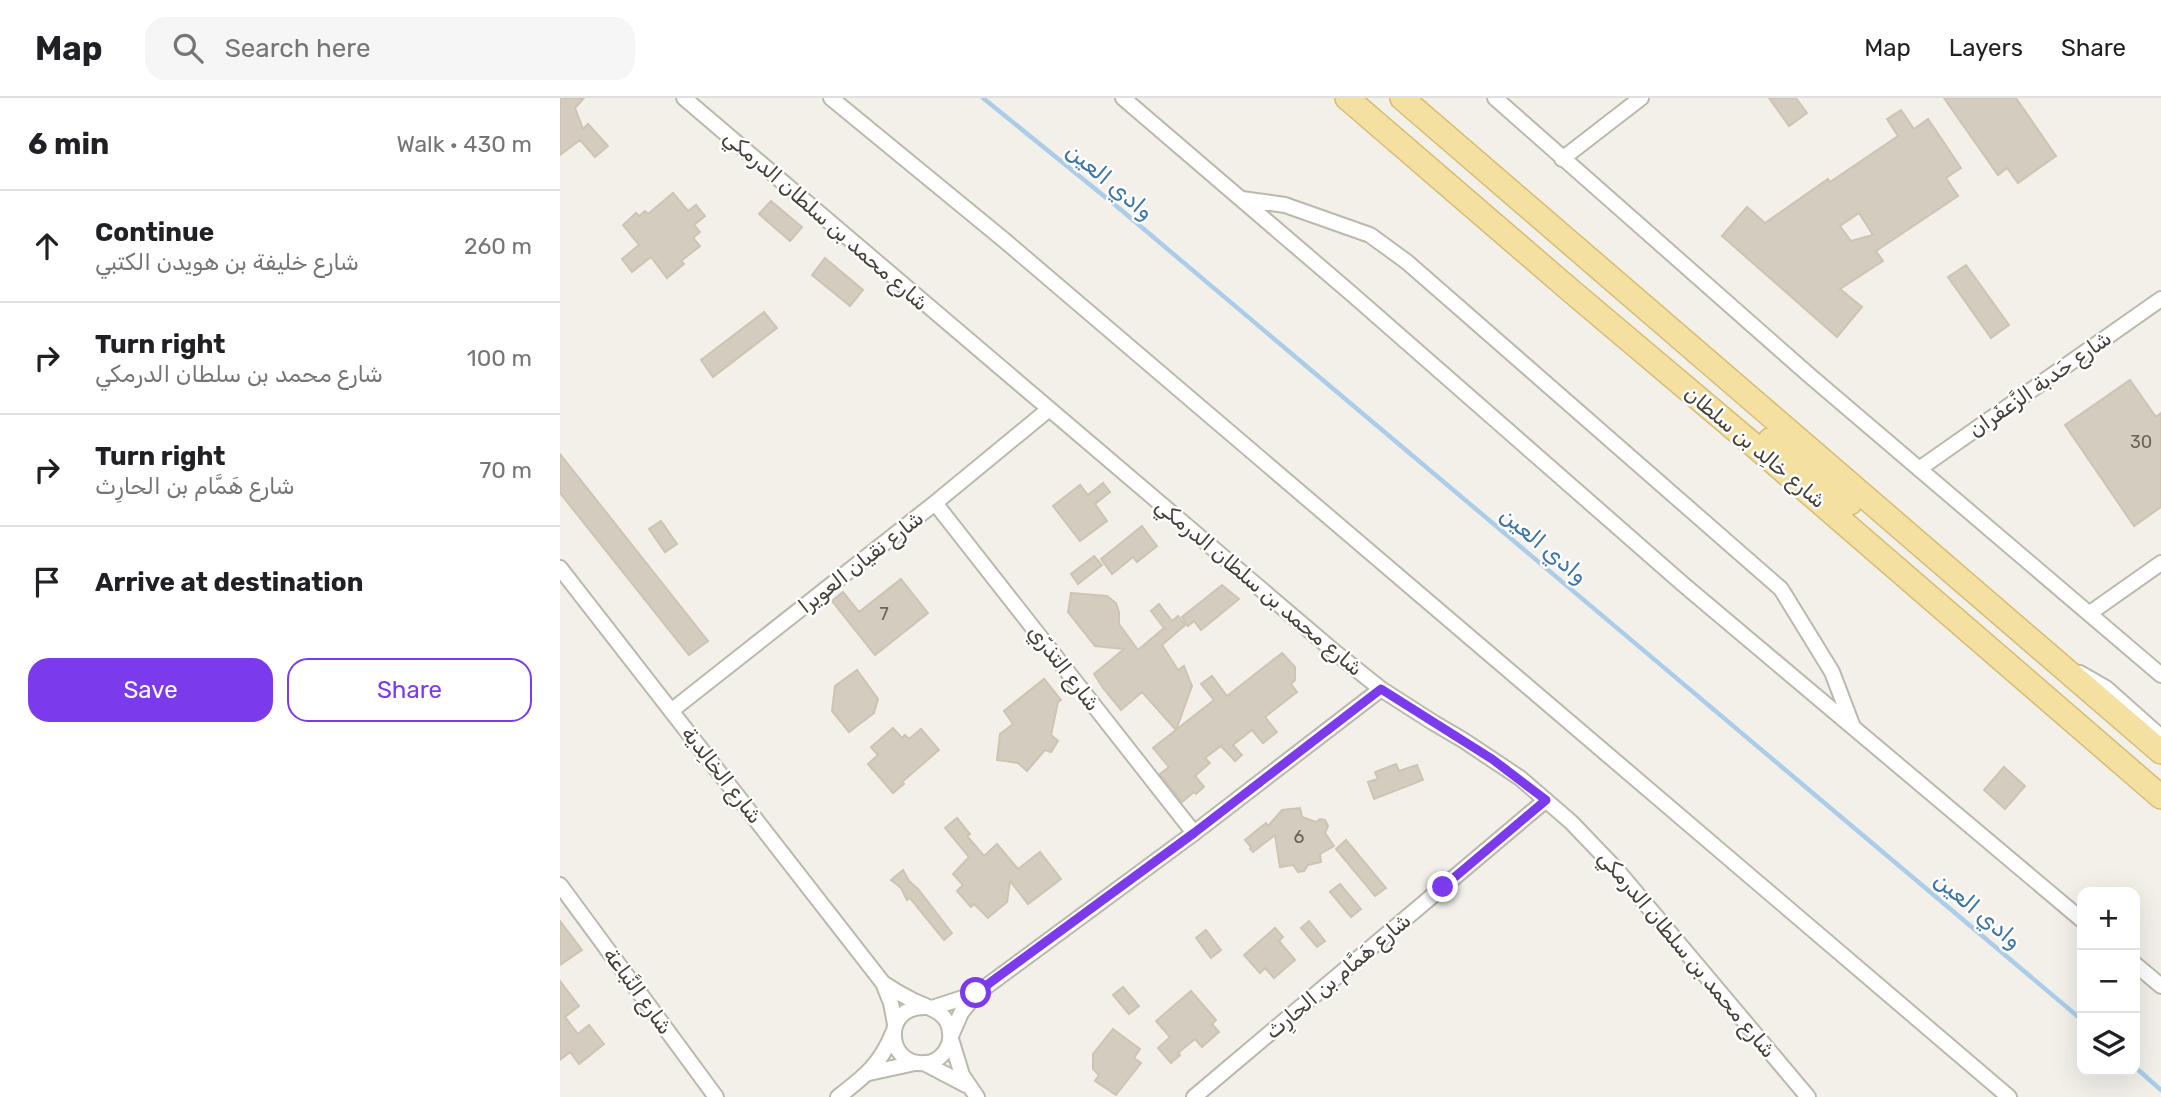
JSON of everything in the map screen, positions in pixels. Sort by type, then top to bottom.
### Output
[{"type":"main road","name":"شارع خالِد بن سلطان","points":[[1347,98],[2161,797]]},
{"type":"main road","name":"شارع خالِد بن سلطان","points":[[1402,98],[2161,752]]},
{"type":"main road","points":[[1756,447],[1761,440],[1770,440],[1882,528],[1921,545]]},
{"type":"street","name":"شارع محمد بن سلطان الدرمكي","points":[[684,98],[1336,653],[1381,689],[1492,759],[1546,800],[1617,870],[1808,1097]]},
{"type":"street","points":[[831,98],[1025,258],[2009,1097]]},
{"type":"street","points":[[1123,98],[1684,585],[2077,916]]},
{"type":"street","points":[[1495,98],[1696,278],[2161,675]]},
{"type":"street","points":[[1562,159],[1641,98]]},
{"type":"street","points":[[1242,199],[1296,208],[1370,235],[1433,284],[1781,589],[1832,672],[1853,728]]},
{"type":"street","name":"شارع حَدبة الزَّعفَران","points":[[1919,469],[2161,299]]},
{"type":"street","name":"شارع نقيان العويرا","points":[[671,711],[935,503],[1048,410]]},
{"type":"street","name":"شارع التذرّي","points":[[935,503],[1194,833]]},
{"type":"street","points":[[2090,613],[2161,563]]},
{"type":"street","name":"شارع الخالِدية","points":[[560,568],[883,983],[891,1003],[894,1028]]},
{"type":"street","points":[[2065,669],[2097,682],[2161,737]]},
{"type":"street","points":[[868,1074],[932,1062],[945,1052],[961,1013],[976,993],[1194,833],[1381,689]]},
{"type":"street","name":"شارع هَمَّام بن الحارِث","points":[[1194,1097],[1546,800]]},
{"type":"street","name":"شارع النَّباعة","points":[[560,886],[716,1097]]},
{"type":"street","points":[[2140,968],[2161,986]]},
{"type":"street","name":"شارع الخالِدية","points":[[883,983],[930,1007]]},
{"type":"street","points":[[838,1097],[868,1074],[883,1054],[901,1015],[918,1006],[930,1007],[976,993]]},
{"type":"street","points":[[930,1007],[946,1019],[957,1063],[972,1092]]},
{"type":"street","points":[[894,1028],[897,1048],[908,1059],[947,1073],[972,1092]]},
{"type":"building","points":[[560,98],[584,98],[575,108],[583,129],[588,124],[608,146],[595,157],[580,140],[560,155]]},
{"type":"building","points":[[1769,98],[1796,98],[1807,113],[1789,126]]},
{"type":"building","points":[[1944,98],[2016,98],[2056,156],[2018,183],[2007,168],[1998,175]]},
{"type":"building","points":[[1901,110],[1914,129],[1928,119],[1961,168],[1946,178],[1958,196],[1876,251],[1883,261],[1840,289],[1862,307],[1837,337],[1722,236],[1747,207],[1765,223],[1828,179],[1830,182],[1898,136],[1887,119]],"holes":[[[1859,213],[1873,235],[1851,241],[1840,226]]]},
{"type":"building","points":[[673,193],[688,211],[696,205],[705,216],[694,225],[700,232],[693,238],[700,246],[681,261],[684,264],[667,278],[651,257],[632,272],[622,259],[639,245],[623,225],[636,213],[639,216],[645,211],[648,214]]},
{"type":"building","points":[[771,201],[802,227],[790,241],[759,214]]},
{"type":"building","points":[[825,258],[863,290],[850,306],[812,275]]},
{"type":"building","points":[[1966,265],[2009,325],[1991,338],[1948,277]]},
{"type":"building","points":[[764,312],[777,328],[713,377],[701,360]]},
{"type":"building","points":[[2130,380],[2156,417],[2161,413],[2161,507],[2134,526],[2065,425]]},
{"type":"building","points":[[560,454],[708,641],[689,655],[560,493]]},
{"type":"building","points":[[1103,483],[1110,492],[1095,504],[1107,521],[1080,541],[1053,506],[1080,485],[1088,495]]},
{"type":"building","points":[[661,521],[677,544],[665,552],[649,529]]},
{"type":"building","points":[[1142,526],[1157,546],[1137,562],[1133,557],[1112,574],[1101,559]]},
{"type":"building","points":[[1094,556],[1102,565],[1078,584],[1071,574]]},
{"type":"building","points":[[901,579],[928,613],[875,655],[832,601],[843,592],[859,612]]},
{"type":"building","points":[[1222,585],[1239,599],[1201,630],[1194,621],[1188,626],[1182,617]]},
{"type":"building","points":[[1071,593],[1107,596],[1116,603],[1119,624],[1138,650],[1164,628],[1151,611],[1159,604],[1172,621],[1178,616],[1185,625],[1162,645],[1178,670],[1184,666],[1192,686],[1176,730],[1142,692],[1121,710],[1103,688],[1094,674],[1124,649],[1095,646],[1068,612]]},
{"type":"building","points":[[1282,653],[1295,667],[1295,680],[1291,684],[1297,692],[1265,717],[1277,732],[1263,743],[1252,730],[1233,745],[1242,755],[1235,761],[1221,746],[1205,758],[1210,763],[1195,776],[1204,787],[1182,802],[1160,774],[1169,767],[1153,748],[1214,700],[1201,684],[1212,676],[1227,696]]},
{"type":"building","points":[[857,670],[878,699],[874,713],[849,732],[832,711],[835,686]]},
{"type":"building","points":[[1044,679],[1061,700],[1058,702],[1051,735],[1058,741],[1051,752],[1045,750],[1027,771],[1018,763],[997,760],[1000,734],[1013,724],[1004,711]]},
{"type":"building","points":[[893,728],[902,738],[905,735],[909,739],[921,729],[939,750],[893,793],[868,764],[878,755],[871,747]]},
{"type":"building","points":[[1396,764],[1399,771],[1417,765],[1423,780],[1374,799],[1368,782],[1378,779],[1375,772]]},
{"type":"building","points":[[2004,767],[2025,786],[2005,809],[1984,790]]},
{"type":"building","points":[[1300,808],[1302,817],[1316,822],[1325,820],[1328,826],[1325,833],[1334,846],[1320,854],[1321,862],[1308,865],[1304,871],[1298,872],[1293,865],[1280,867],[1275,835],[1253,852],[1250,849],[1245,840],[1266,823],[1268,826],[1282,810]]},
{"type":"building","points":[[957,818],[970,834],[967,836],[984,856],[997,844],[1018,869],[1040,852],[1061,879],[1028,904],[1010,881],[1007,902],[988,918],[974,904],[971,907],[957,891],[963,885],[953,874],[969,857],[945,828]]},
{"type":"building","points":[[1346,840],[1386,888],[1375,896],[1336,849]]},
{"type":"building","points":[[903,870],[952,933],[944,940],[910,898],[907,900],[901,888],[891,880]]},
{"type":"building","points":[[1340,884],[1361,909],[1351,917],[1330,892]]},
{"type":"building","points":[[560,921],[582,950],[560,965]]},
{"type":"building","points":[[1309,921],[1325,941],[1317,947],[1301,928]]},
{"type":"building","points":[[1275,928],[1283,937],[1279,941],[1295,960],[1274,978],[1265,968],[1260,973],[1244,955]]},
{"type":"building","points":[[1206,930],[1221,950],[1211,958],[1196,938]]},
{"type":"building","points":[[560,981],[579,1006],[565,1017],[578,1034],[589,1025],[604,1044],[579,1064],[570,1052],[560,1060]]},
{"type":"building","points":[[1123,987],[1139,1006],[1129,1014],[1113,995]]},
{"type":"building","points":[[1191,991],[1216,1020],[1212,1024],[1219,1032],[1202,1047],[1195,1039],[1178,1053],[1180,1055],[1171,1063],[1158,1048],[1170,1037],[1156,1021]]},
{"type":"building","points":[[1113,1029],[1140,1049],[1134,1058],[1141,1063],[1116,1095],[1095,1081],[1099,1075],[1093,1069],[1093,1054]]},
{"type":"waterway","name":"وادي العين","points":[[983,98],[1120,209],[2077,1016]]},
{"type":"waterway","name":"وادي العين","points":[[2140,1071],[2161,1090]]},
{"type":"route","points":[[976,993],[1194,833],[1381,689],[1492,759],[1546,800],[1443,887]]}]
